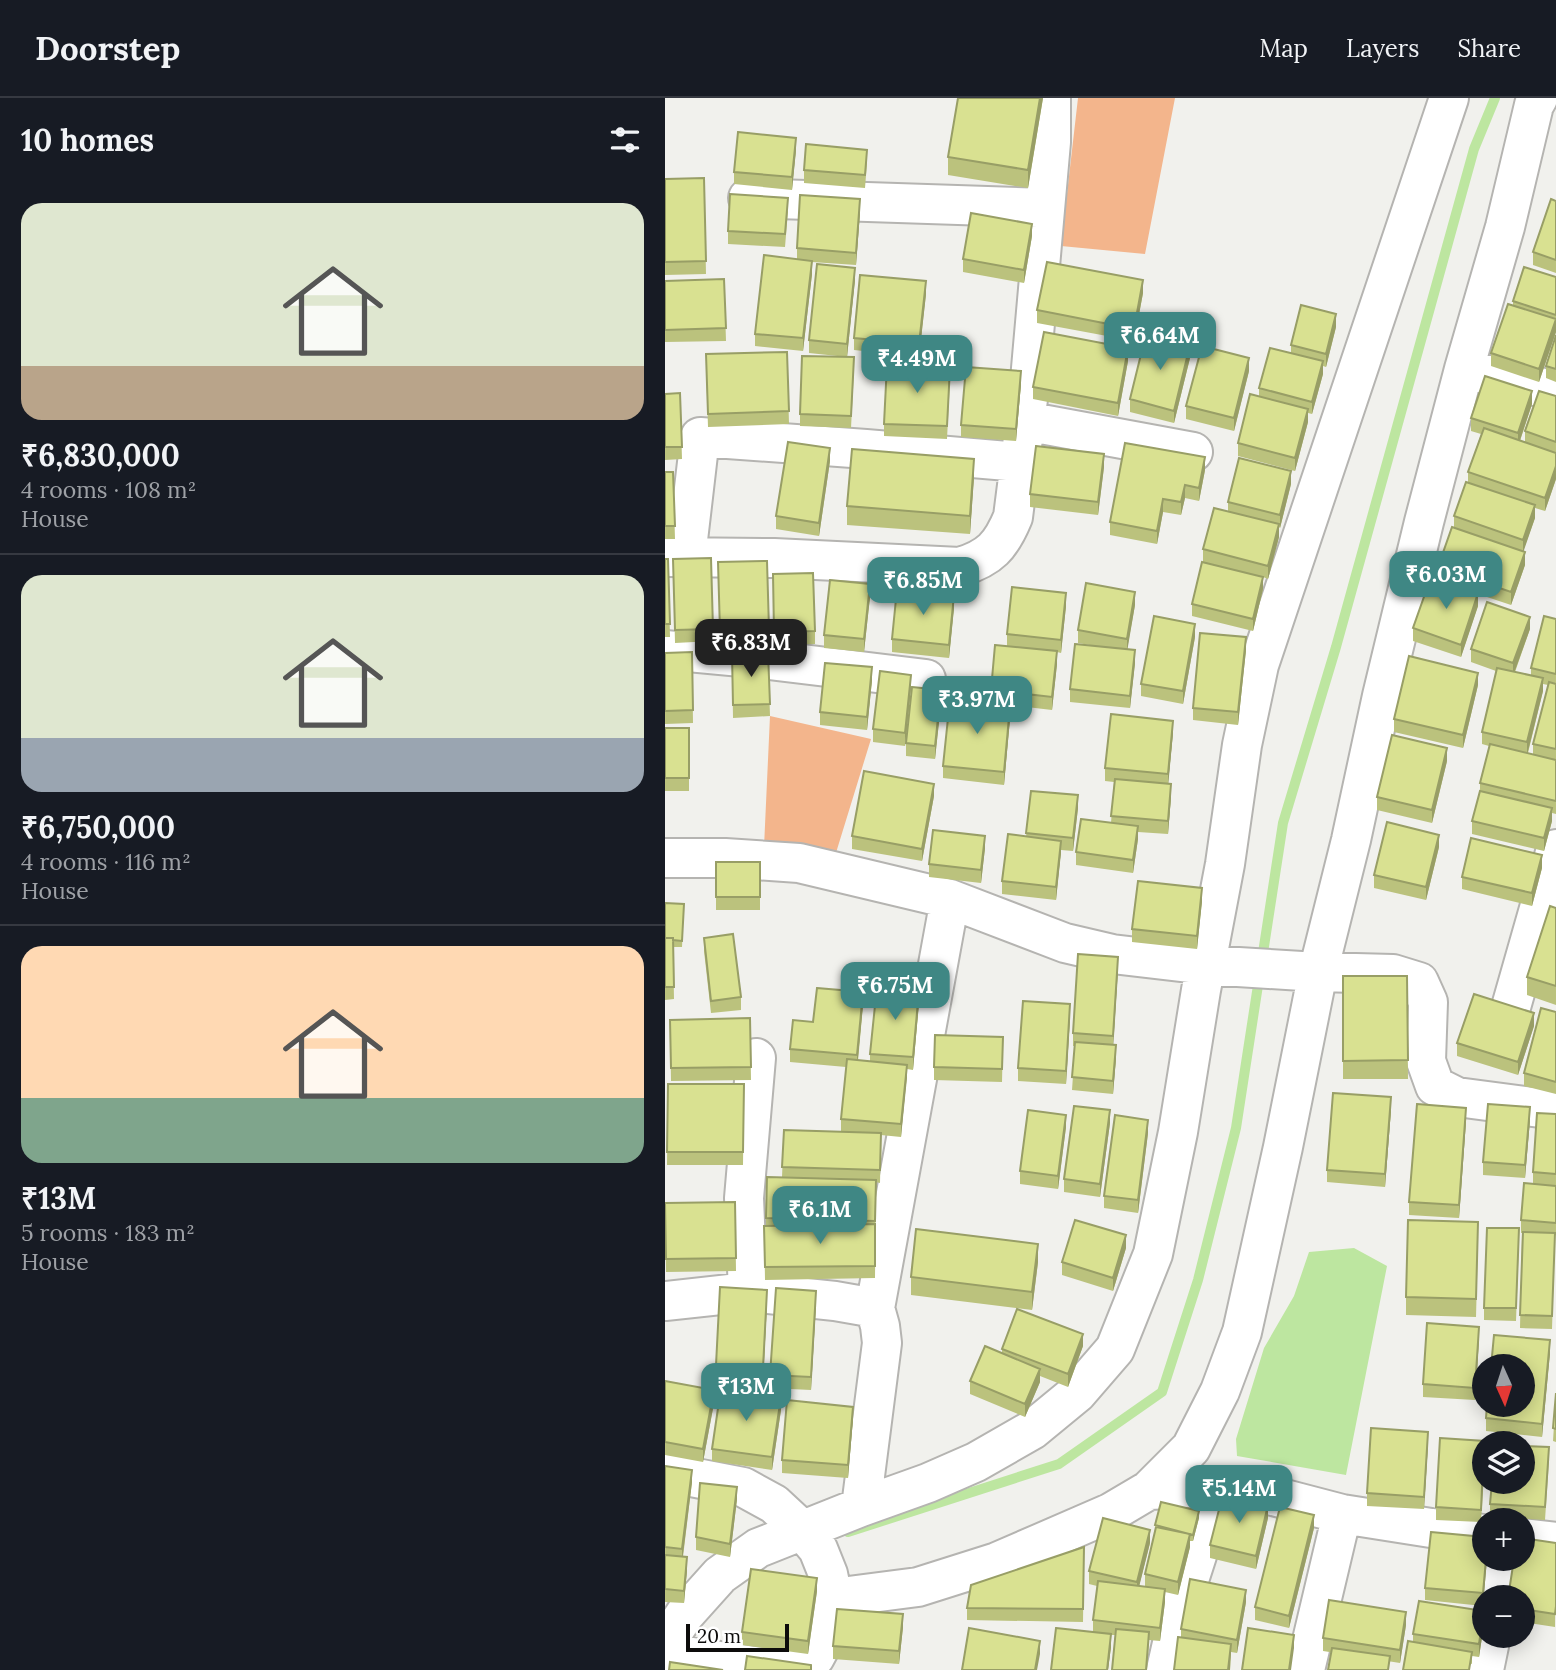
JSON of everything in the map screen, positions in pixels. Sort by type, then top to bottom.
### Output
[{"type":"street","points":[[1020,462],[700,438],[676,557],[774,558],[960,566],[977,562],[997,546],[1013,517],[1020,462],[1025,421],[1051,142],[1051,98]]},
{"type":"street","points":[[665,1644],[685,1614],[720,1575],[758,1548],[928,1483],[1032,1430],[1077,1393],[1115,1349],[1153,1254],[1178,1132],[1225,864],[1242,745],[1259,665],[1449,98]]},
{"type":"street","points":[[833,1598],[918,1587],[997,1562],[1109,1513],[1149,1490],[1191,1448],[1220,1391],[1242,1332],[1318,972],[1424,522],[1538,98]]},
{"type":"street","points":[[748,198],[1045,208]]},
{"type":"street","points":[[1464,369],[1556,391]]},
{"type":"street","points":[[1025,421],[1193,452]]},
{"type":"street","points":[[665,650],[926,679]]},
{"type":"street","points":[[1511,1007],[1556,849]]},
{"type":"street","points":[[665,859],[725,858],[799,863],[950,899],[1065,943],[1112,954],[1206,965],[1393,974],[1419,982],[1428,1002],[1426,1061],[1435,1086],[1457,1097],[1556,1110]]},
{"type":"street","points":[[861,1507],[882,1343],[875,1308],[950,899]]},
{"type":"street","points":[[748,1292],[744,1198],[756,1058]]},
{"type":"street","points":[[665,1301],[748,1292],[875,1308]]},
{"type":"street","points":[[665,1472],[743,1487],[774,1504],[818,1549],[828,1574],[833,1598],[828,1633],[817,1663],[767,1668],[665,1653]]},
{"type":"street","points":[[1149,1490],[1219,1487],[1250,1490],[1342,1514],[1472,1533]]},
{"type":"street","points":[[1165,1670],[1179,1608],[1219,1487]]},
{"type":"street","points":[[1305,1670],[1342,1514]]},
{"type":"street","points":[[1535,1539],[1556,1542]]},
{"type":"street","points":[[1484,1670],[1489,1648]]},
{"type":"shaded area","points":[[1078,98],[1175,98],[1145,254],[1061,246]]},
{"type":"shaded area","points":[[770,716],[871,739],[835,856],[764,847]]},
{"type":"shaded area","points":[[1354,1248],[1387,1266],[1346,1475],[1237,1456],[1236,1439],[1264,1348],[1294,1296],[1309,1252]]},
{"type":"building","points":[[958,98],[1040,98],[1028,170],[948,157]]},
{"type":"building","points":[[738,132],[796,138],[792,177],[734,172]]},
{"type":"building","points":[[806,144],[867,150],[865,175],[804,170]]},
{"type":"building","points":[[704,178],[706,261],[665,262],[665,179]]},
{"type":"building","points":[[730,194],[788,198],[785,234],[728,231]]},
{"type":"building","points":[[800,195],[860,199],[856,253],[797,248]]},
{"type":"building","points":[[1551,199],[1556,201],[1556,260],[1533,252]]},
{"type":"building","points":[[971,213],[1032,224],[1024,270],[963,259]]},
{"type":"building","points":[[764,255],[812,261],[803,338],[755,334]]},
{"type":"building","points":[[1047,262],[1143,280],[1134,329],[1037,310]]},
{"type":"building","points":[[817,264],[855,268],[847,344],[809,340]]},
{"type":"building","points":[[1524,267],[1556,277],[1556,315],[1513,301]]},
{"type":"building","points":[[860,275],[926,281],[919,344],[854,338]]},
{"type":"building","points":[[724,279],[726,328],[665,330],[665,281]]},
{"type":"building","points":[[1508,304],[1556,319],[1539,369],[1491,353]]},
{"type":"building","points":[[1301,305],[1336,314],[1326,354],[1291,345]]},
{"type":"building","points":[[1044,332],[1128,348],[1118,403],[1033,387]]},
{"type":"building","points":[[1146,334],[1190,345],[1174,411],[1130,399]]},
{"type":"building","points":[[1556,335],[1556,369],[1546,366]]},
{"type":"building","points":[[1202,346],[1249,358],[1234,418],[1186,406]]},
{"type":"building","points":[[1270,348],[1323,361],[1312,402],[1259,388]]},
{"type":"building","points":[[787,352],[789,411],[708,414],[706,354]]},
{"type":"building","points":[[802,356],[854,357],[851,416],[800,414]]},
{"type":"building","points":[[887,364],[950,367],[947,426],[884,424]]},
{"type":"building","points":[[966,367],[1021,371],[1016,429],[961,425]]},
{"type":"building","points":[[1485,376],[1532,391],[1518,433],[1471,418]]},
{"type":"building","points":[[1539,391],[1556,396],[1556,442],[1525,431]]},
{"type":"building","points":[[680,393],[682,447],[665,447],[665,394]]},
{"type":"building","points":[[1250,394],[1308,409],[1295,458],[1238,443]]},
{"type":"building","points":[[1484,428],[1556,453],[1556,466],[1545,498],[1468,472]]},
{"type":"building","points":[[788,442],[830,448],[819,523],[776,516]]},
{"type":"building","points":[[1125,443],[1205,457],[1199,488],[1185,485],[1181,502],[1163,499],[1157,531],[1110,522]]},
{"type":"building","points":[[1036,446],[1104,454],[1098,502],[1030,494]]},
{"type":"building","points":[[852,449],[974,459],[970,516],[847,506]]},
{"type":"building","points":[[1239,458],[1291,471],[1280,515],[1228,502]]},
{"type":"building","points":[[665,472],[673,472],[675,526],[665,526]]},
{"type":"building","points":[[1466,482],[1535,505],[1523,540],[1454,516]]},
{"type":"building","points":[[1214,508],[1279,524],[1268,566],[1203,549]]},
{"type":"building","points":[[1452,527],[1525,552],[1511,592],[1438,567]]},
{"type":"building","points":[[711,558],[713,629],[675,630],[673,559]]},
{"type":"building","points":[[665,559],[668,559],[670,624],[665,624]]},
{"type":"building","points":[[767,561],[769,629],[720,631],[718,562]]},
{"type":"building","points":[[1202,562],[1263,577],[1253,619],[1192,604]]},
{"type":"building","points":[[813,573],[815,631],[774,632],[773,574]]},
{"type":"building","points":[[1431,577],[1478,593],[1461,645],[1413,628]]},
{"type":"building","points":[[830,580],[870,584],[864,639],[824,635]]},
{"type":"building","points":[[1086,583],[1135,592],[1127,639],[1078,630]]},
{"type":"building","points":[[1012,587],[1066,593],[1061,640],[1007,634]]},
{"type":"building","points":[[897,589],[954,595],[949,645],[892,639]]},
{"type":"building","points":[[1487,602],[1530,617],[1513,663],[1471,649]]},
{"type":"building","points":[[1154,616],[1195,624],[1183,691],[1141,684]]},
{"type":"building","points":[[1544,616],[1556,619],[1556,674],[1531,668]]},
{"type":"building","points":[[1200,633],[1246,637],[1238,712],[1193,708]]},
{"type":"building","points":[[1075,644],[1135,650],[1130,696],[1070,689]]},
{"type":"building","points":[[995,645],[1057,651],[1052,697],[991,690]]},
{"type":"building","points":[[692,652],[693,710],[665,711],[665,653]]},
{"type":"building","points":[[768,652],[770,704],[733,705],[732,654]]},
{"type":"building","points":[[1409,656],[1478,673],[1463,735],[1394,719]]},
{"type":"building","points":[[825,663],[872,667],[867,717],[820,712]]},
{"type":"building","points":[[1497,668],[1543,678],[1527,742],[1482,732]]},
{"type":"building","points":[[880,671],[911,675],[905,733],[873,729]]},
{"type":"building","points":[[1549,682],[1556,684],[1556,749],[1533,744]]},
{"type":"building","points":[[912,687],[941,690],[935,746],[906,743]]},
{"type":"building","points":[[950,699],[1010,706],[1004,772],[943,766]]},
{"type":"building","points":[[1111,714],[1173,721],[1168,774],[1105,768]]},
{"type":"building","points":[[665,728],[689,728],[689,778],[665,778]]},
{"type":"building","points":[[1392,735],[1447,748],[1432,810],[1377,797]]},
{"type":"building","points":[[1490,744],[1556,760],[1556,801],[1480,783]]},
{"type":"building","points":[[864,771],[934,784],[922,849],[852,836]]},
{"type":"building","points":[[1115,779],[1171,784],[1168,821],[1111,816]]},
{"type":"building","points":[[1031,791],[1078,795],[1073,838],[1026,833]]},
{"type":"building","points":[[1480,791],[1552,808],[1544,838],[1472,821]]},
{"type":"building","points":[[1081,819],[1138,826],[1133,860],[1076,852]]},
{"type":"building","points":[[1387,822],[1439,835],[1426,887],[1374,875]]},
{"type":"building","points":[[933,830],[985,836],[981,870],[929,864]]},
{"type":"building","points":[[1008,834],[1061,841],[1056,887],[1002,881]]},
{"type":"building","points":[[1471,838],[1542,855],[1532,893],[1462,877]]},
{"type":"building","points":[[716,862],[760,862],[760,897],[716,897]]},
{"type":"building","points":[[1138,881],[1202,888],[1197,936],[1132,929]]},
{"type":"building","points":[[665,903],[684,904],[682,941],[665,938]]},
{"type":"building","points":[[1550,906],[1556,908],[1556,986],[1527,977]]},
{"type":"building","points":[[733,934],[741,997],[711,1001],[704,938]]},
{"type":"building","points":[[665,938],[673,938],[674,987],[665,987]]},
{"type":"building","points":[[1078,954],[1118,957],[1113,1036],[1073,1033]]},
{"type":"building","points":[[1343,976],[1407,976],[1408,1060],[1343,1061]]},
{"type":"building","points":[[877,986],[919,990],[913,1057],[870,1054]]},
{"type":"building","points":[[817,988],[863,992],[857,1055],[790,1049],[793,1020],[813,1022]]},
{"type":"building","points":[[1474,994],[1534,1013],[1518,1062],[1457,1043]]},
{"type":"building","points":[[1023,1001],[1070,1004],[1066,1071],[1018,1068]]},
{"type":"building","points":[[1541,1008],[1556,1012],[1556,1082],[1524,1073]]},
{"type":"building","points":[[750,1018],[751,1067],[671,1068],[670,1020]]},
{"type":"building","points":[[935,1035],[1003,1037],[1002,1069],[934,1067]]},
{"type":"building","points":[[1075,1042],[1116,1045],[1113,1081],[1072,1077]]},
{"type":"building","points":[[847,1059],[907,1065],[901,1124],[841,1119]]},
{"type":"building","points":[[668,1084],[744,1084],[743,1152],[667,1152]]},
{"type":"building","points":[[1333,1093],[1391,1097],[1385,1174],[1327,1170]]},
{"type":"building","points":[[1417,1104],[1466,1108],[1459,1205],[1409,1202]]},
{"type":"building","points":[[1488,1104],[1530,1107],[1525,1165],[1483,1162]]},
{"type":"building","points":[[1074,1106],[1110,1110],[1100,1184],[1064,1179]]},
{"type":"building","points":[[1028,1110],[1066,1115],[1058,1176],[1020,1171]]},
{"type":"building","points":[[1537,1113],[1556,1114],[1556,1174],[1533,1172]]},
{"type":"building","points":[[1115,1115],[1148,1120],[1138,1200],[1104,1196]]},
{"type":"building","points":[[784,1130],[881,1133],[880,1170],[782,1167]]},
{"type":"building","points":[[767,1177],[876,1180],[875,1221],[766,1218]]},
{"type":"building","points":[[1524,1183],[1556,1186],[1556,1223],[1521,1220]]},
{"type":"building","points":[[735,1202],[736,1258],[666,1259],[665,1203]]},
{"type":"building","points":[[1075,1220],[1126,1235],[1113,1278],[1062,1262]]},
{"type":"building","points":[[1408,1220],[1478,1222],[1476,1299],[1406,1297]]},
{"type":"building","points":[[875,1224],[875,1266],[765,1267],[764,1226]]},
{"type":"building","points":[[1487,1228],[1519,1228],[1516,1308],[1484,1308]]},
{"type":"building","points":[[916,1229],[1038,1244],[1032,1292],[911,1277]]},
{"type":"building","points":[[1523,1232],[1555,1233],[1552,1316],[1520,1315]]},
{"type":"building","points":[[720,1287],[767,1290],[763,1368],[716,1365]]},
{"type":"building","points":[[776,1288],[816,1291],[811,1377],[770,1375]]},
{"type":"building","points":[[1017,1309],[1083,1334],[1068,1374],[1002,1349]]},
{"type":"building","points":[[1427,1323],[1479,1327],[1477,1354],[1472,1354],[1472,1388],[1423,1384]]},
{"type":"building","points":[[1494,1335],[1550,1340],[1542,1424],[1486,1418],[1535,1418],[1535,1354],[1492,1354]]},
{"type":"building","points":[[985,1346],[1040,1369],[1025,1404],[970,1381]]},
{"type":"building","points":[[665,1381],[714,1390],[703,1449],[665,1442]]},
{"type":"building","points":[[721,1388],[781,1397],[772,1457],[712,1449]]},
{"type":"building","points":[[1556,1393],[1556,1429],[1553,1428]]},
{"type":"building","points":[[787,1400],[853,1407],[848,1465],[782,1460]]},
{"type":"building","points":[[1371,1428],[1428,1432],[1424,1497],[1367,1493]]},
{"type":"building","points":[[1440,1438],[1472,1440],[1472,1494],[1482,1494],[1481,1508],[1436,1507]]},
{"type":"building","points":[[1535,1446],[1549,1447],[1545,1507],[1490,1504],[1491,1494],[1535,1494]]},
{"type":"building","points":[[665,1466],[692,1470],[682,1549],[665,1547]]},
{"type":"building","points":[[700,1483],[737,1487],[730,1544],[696,1537]]},
{"type":"building","points":[[1223,1494],[1268,1505],[1256,1556],[1210,1545]]},
{"type":"building","points":[[1161,1502],[1199,1511],[1193,1535],[1155,1525]]},
{"type":"building","points":[[1280,1507],[1314,1515],[1289,1616],[1255,1607]]},
{"type":"building","points":[[1103,1518],[1150,1530],[1137,1582],[1089,1571]]},
{"type":"building","points":[[1156,1527],[1190,1534],[1178,1582],[1145,1574]]},
{"type":"building","points":[[1431,1532],[1472,1536],[1472,1571],[1485,1571],[1484,1585],[1472,1585],[1472,1592],[1425,1588]]},
{"type":"building","points":[[1535,1540],[1556,1543],[1555,1614],[1535,1611],[1535,1585],[1510,1585],[1512,1571],[1535,1571]]},
{"type":"building","points":[[1084,1547],[1083,1609],[967,1608],[971,1585]]},
{"type":"building","points":[[665,1555],[687,1557],[684,1591],[665,1589]]},
{"type":"building","points":[[751,1569],[817,1578],[808,1641],[742,1632]]},
{"type":"building","points":[[1190,1579],[1246,1590],[1237,1640],[1181,1629]]},
{"type":"building","points":[[1098,1581],[1165,1589],[1160,1628],[1093,1620]]},
{"type":"building","points":[[1329,1600],[1406,1612],[1400,1650],[1323,1638]]},
{"type":"building","points":[[1419,1601],[1472,1609],[1472,1643],[1413,1634]]},
{"type":"building","points":[[837,1609],[903,1614],[899,1651],[833,1646]]},
{"type":"building","points":[[969,1628],[1040,1641],[1035,1670],[962,1670]]},
{"type":"building","points":[[1056,1628],[1111,1634],[1107,1670],[1051,1670]]},
{"type":"building","points":[[1248,1628],[1294,1635],[1289,1670],[1242,1670]]},
{"type":"building","points":[[1116,1629],[1149,1632],[1146,1670],[1112,1670]]},
{"type":"building","points":[[1178,1637],[1231,1644],[1228,1670],[1174,1670]]},
{"type":"building","points":[[1408,1641],[1472,1652],[1469,1670],[1403,1670]]},
{"type":"building","points":[[1332,1648],[1390,1656],[1388,1670],[1328,1670]]},
{"type":"building","points":[[747,1656],[811,1665],[811,1670],[745,1670]]},
{"type":"building","points":[[670,1662],[723,1670],[669,1670]]},
{"type":"waterway","points":[[848,1532],[1059,1464],[1162,1392],[1198,1280],[1236,1128],[1283,823],[1336,647],[1474,149],[1495,98]]}]
